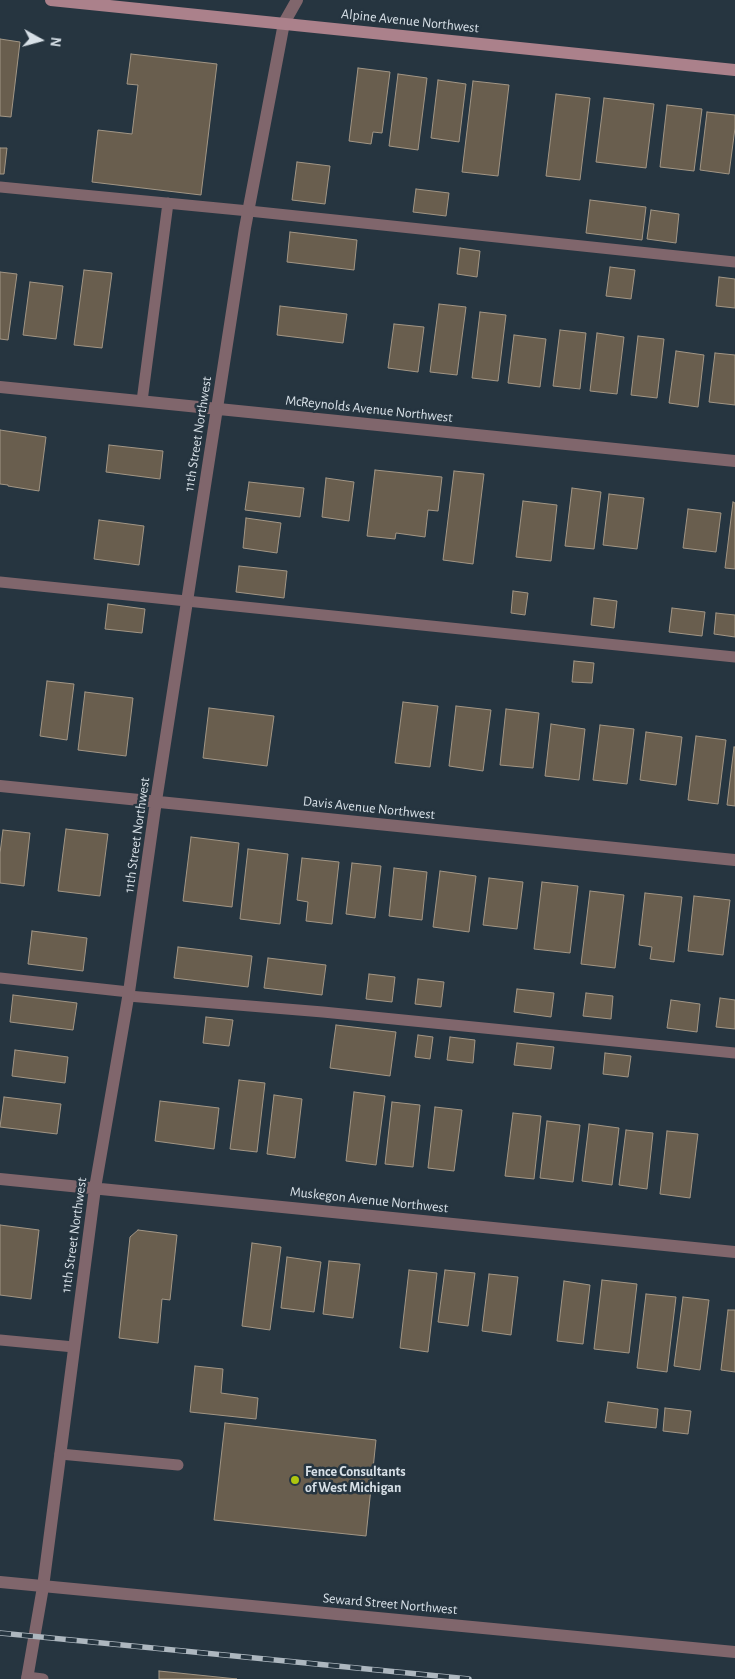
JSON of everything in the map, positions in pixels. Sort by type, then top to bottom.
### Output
[{"type":"main road","name":"Alpine Avenue Northwest","points":[[51,0],[735,70]]},
{"type":"street","name":"11th Street Northwest","points":[[27,1678],[43,1587],[95,1188],[129,994],[156,801],[217,408],[249,211],[284,23],[297,0]]},
{"type":"street","name":"McReynolds Avenue Northwest","points":[[0,387],[735,461]]},
{"type":"street","name":"Davis Avenue Northwest","points":[[0,786],[735,860]]},
{"type":"street","name":"Muskegon Avenue Northwest","points":[[0,1179],[735,1252]]},
{"type":"street","name":"Seward Street Northwest","points":[[0,1582],[735,1652]]},
{"type":"lane","points":[[0,187],[735,262]]},
{"type":"lane","points":[[142,401],[168,203]]},
{"type":"lane","points":[[0,582],[735,657]]},
{"type":"lane","points":[[0,978],[129,994],[735,1053]]},
{"type":"lane","points":[[0,1340],[74,1347]]},
{"type":"lane","points":[[60,1454],[178,1465]]},
{"type":"lane","points":[[27,1678],[43,1679]]},
{"type":"building","points":[[0,39],[20,42],[11,117],[0,116]]},
{"type":"building","points":[[131,54],[217,64],[201,195],[92,182],[98,130],[132,134],[138,85],[127,84]]},
{"type":"building","points":[[358,68],[390,72],[382,133],[373,132],[371,144],[349,141]]},
{"type":"building","points":[[398,74],[427,78],[418,150],[389,146]]},
{"type":"building","points":[[438,80],[466,84],[459,142],[431,138]]},
{"type":"building","points":[[473,81],[509,85],[498,176],[462,172]]},
{"type":"building","points":[[556,94],[590,98],[580,180],[546,176]]},
{"type":"building","points":[[604,98],[654,104],[646,168],[596,162]]},
{"type":"building","points":[[667,105],[702,109],[694,171],[660,167]]},
{"type":"building","points":[[707,112],[735,115],[729,174],[700,170]]},
{"type":"building","points":[[0,148],[7,148],[4,174],[0,174]]},
{"type":"building","points":[[297,162],[330,166],[325,204],[292,200]]},
{"type":"building","points":[[416,189],[449,193],[446,216],[413,212]]},
{"type":"building","points":[[590,200],[646,207],[642,240],[586,233]]},
{"type":"building","points":[[651,210],[679,214],[676,243],[647,239]]},
{"type":"building","points":[[290,232],[357,240],[354,270],[287,262]]},
{"type":"building","points":[[460,248],[480,251],[477,277],[457,274]]},
{"type":"building","points":[[610,267],[635,270],[631,299],[606,296]]},
{"type":"building","points":[[84,270],[112,273],[102,348],[74,345]]},
{"type":"building","points":[[0,272],[17,274],[8,340],[0,339]]},
{"type":"building","points":[[719,277],[735,279],[735,308],[716,306]]},
{"type":"building","points":[[30,282],[63,286],[56,339],[23,335]]},
{"type":"building","points":[[439,304],[466,307],[457,375],[430,372]]},
{"type":"building","points":[[280,306],[347,314],[343,343],[277,335]]},
{"type":"building","points":[[480,312],[506,315],[498,381],[472,378]]},
{"type":"building","points":[[394,324],[424,327],[418,372],[388,368]]},
{"type":"building","points":[[560,330],[586,333],[580,389],[553,386]]},
{"type":"building","points":[[597,333],[624,337],[617,394],[590,391]]},
{"type":"building","points":[[514,335],[546,339],[540,387],[508,383]]},
{"type":"building","points":[[638,336],[664,339],[657,398],[631,395]]},
{"type":"building","points":[[676,351],[704,355],[698,407],[669,403]]},
{"type":"building","points":[[715,353],[735,355],[735,405],[709,402]]},
{"type":"building","points":[[0,430],[46,437],[39,491],[0,484]]},
{"type":"building","points":[[109,445],[163,451],[160,479],[106,472]]},
{"type":"building","points":[[375,470],[442,477],[438,511],[428,510],[425,537],[396,533],[395,539],[367,536]]},
{"type":"building","points":[[454,471],[484,474],[473,564],[443,560]]},
{"type":"building","points":[[326,478],[354,482],[349,521],[322,517]]},
{"type":"building","points":[[249,482],[304,488],[300,517],[245,510]]},
{"type":"building","points":[[572,488],[601,492],[594,549],[565,546]]},
{"type":"building","points":[[609,494],[644,498],[637,549],[603,545]]},
{"type":"building","points":[[523,501],[557,505],[551,561],[516,557]]},
{"type":"building","points":[[733,502],[735,503],[735,569],[725,568]]},
{"type":"building","points":[[688,509],[721,513],[716,552],[683,548]]},
{"type":"building","points":[[246,518],[281,523],[277,553],[243,548]]},
{"type":"building","points":[[99,520],[144,526],[139,565],[94,559]]},
{"type":"building","points":[[239,566],[287,571],[284,598],[236,592]]},
{"type":"building","points":[[513,591],[528,593],[525,615],[511,613]]},
{"type":"building","points":[[594,598],[617,601],[614,628],[591,625]]},
{"type":"building","points":[[108,604],[145,609],[142,633],[105,629]]},
{"type":"building","points":[[672,608],[705,612],[702,636],[669,632]]},
{"type":"building","points":[[716,613],[735,615],[735,637],[714,634]]},
{"type":"building","points":[[574,661],[594,663],[592,683],[572,682]]},
{"type":"building","points":[[47,681],[74,684],[67,740],[40,736]]},
{"type":"building","points":[[85,692],[133,698],[126,756],[78,750]]},
{"type":"building","points":[[403,702],[438,706],[430,767],[395,763]]},
{"type":"building","points":[[456,706],[491,710],[483,771],[449,766]]},
{"type":"building","points":[[209,708],[274,716],[267,766],[203,758]]},
{"type":"building","points":[[506,709],[539,713],[533,768],[500,765]]},
{"type":"building","points":[[551,724],[585,729],[579,780],[545,776]]},
{"type":"building","points":[[600,725],[634,729],[627,784],[593,780]]},
{"type":"building","points":[[646,732],[682,737],[676,785],[640,780]]},
{"type":"building","points":[[696,736],[726,740],[718,804],[688,800]]},
{"type":"building","points":[[735,747],[735,806],[727,805]]},
{"type":"building","points":[[66,829],[108,834],[100,896],[58,891]]},
{"type":"building","points":[[3,830],[30,833],[24,886],[0,883],[0,853]]},
{"type":"building","points":[[191,837],[239,843],[232,907],[183,901]]},
{"type":"building","points":[[248,849],[288,854],[280,924],[240,919]]},
{"type":"building","points":[[302,858],[339,862],[332,924],[306,921],[308,902],[297,900]]},
{"type":"building","points":[[352,863],[381,866],[375,918],[346,914]]},
{"type":"building","points":[[394,868],[427,872],[422,920],[389,916]]},
{"type":"building","points":[[440,871],[476,876],[469,932],[433,927]]},
{"type":"building","points":[[489,878],[523,882],[517,929],[483,925]]},
{"type":"building","points":[[542,882],[578,886],[570,953],[534,949]]},
{"type":"building","points":[[590,891],[624,895],[615,968],[581,964]]},
{"type":"building","points":[[645,893],[682,897],[674,962],[650,959],[652,947],[639,945]]},
{"type":"building","points":[[694,896],[730,900],[723,955],[688,951]]},
{"type":"building","points":[[32,931],[87,938],[83,971],[28,964]]},
{"type":"building","points":[[178,947],[252,956],[248,987],[174,978]]},
{"type":"building","points":[[268,958],[326,965],[322,995],[264,988]]},
{"type":"building","points":[[369,974],[395,977],[392,1002],[366,999]]},
{"type":"building","points":[[418,979],[444,982],[441,1007],[415,1004]]},
{"type":"building","points":[[517,989],[554,993],[551,1017],[514,1012]]},
{"type":"building","points":[[586,993],[613,996],[611,1019],[583,1016]]},
{"type":"building","points":[[13,995],[77,1003],[73,1030],[10,1022]]},
{"type":"building","points":[[720,998],[735,1000],[735,1029],[716,1027]]},
{"type":"building","points":[[671,1000],[700,1004],[697,1032],[667,1028]]},
{"type":"building","points":[[206,1017],[233,1020],[229,1046],[203,1043]]},
{"type":"building","points":[[336,1025],[396,1032],[390,1076],[330,1068]]},
{"type":"building","points":[[418,1035],[433,1037],[430,1059],[415,1057]]},
{"type":"building","points":[[450,1037],[475,1040],[473,1063],[447,1060]]},
{"type":"building","points":[[517,1043],[554,1047],[551,1069],[514,1065]]},
{"type":"building","points":[[15,1050],[68,1057],[65,1083],[12,1076]]},
{"type":"building","points":[[605,1053],[631,1056],[628,1077],[603,1074]]},
{"type":"building","points":[[239,1080],[265,1083],[257,1152],[230,1149]]},
{"type":"building","points":[[354,1092],[385,1096],[376,1165],[346,1161]]},
{"type":"building","points":[[274,1095],[302,1099],[295,1158],[267,1154]]},
{"type":"building","points":[[4,1097],[61,1104],[57,1134],[0,1127]]},
{"type":"building","points":[[160,1101],[219,1108],[214,1149],[155,1141]]},
{"type":"building","points":[[392,1102],[420,1105],[413,1167],[385,1164]]},
{"type":"building","points":[[435,1107],[462,1110],[454,1171],[428,1168]]},
{"type":"building","points":[[513,1113],[541,1116],[534,1179],[505,1176]]},
{"type":"building","points":[[547,1121],[580,1125],[573,1182],[540,1178]]},
{"type":"building","points":[[589,1124],[619,1128],[612,1185],[582,1181]]},
{"type":"building","points":[[626,1130],[653,1133],[647,1189],[619,1185]]},
{"type":"building","points":[[667,1131],[698,1134],[690,1198],[660,1194]]},
{"type":"building","points":[[0,1225],[39,1230],[31,1299],[0,1295]]},
{"type":"building","points":[[138,1230],[177,1235],[170,1300],[162,1299],[158,1343],[119,1338],[130,1237]]},
{"type":"building","points":[[252,1243],[281,1247],[270,1330],[242,1326]]},
{"type":"building","points":[[287,1257],[321,1262],[314,1312],[281,1308]]},
{"type":"building","points":[[329,1261],[360,1264],[353,1318],[323,1314]]},
{"type":"building","points":[[409,1270],[437,1273],[428,1352],[400,1348]]},
{"type":"building","points":[[445,1270],[475,1273],[468,1326],[438,1322]]},
{"type":"building","points":[[489,1274],[518,1277],[511,1335],[482,1331]]},
{"type":"building","points":[[602,1280],[637,1284],[629,1353],[594,1349]]},
{"type":"building","points":[[564,1281],[590,1285],[583,1344],[557,1341]]},
{"type":"building","points":[[646,1294],[676,1297],[667,1372],[637,1368]]},
{"type":"building","points":[[683,1297],[709,1300],[700,1370],[674,1366]]},
{"type":"building","points":[[728,1310],[735,1310],[735,1372],[721,1370]]},
{"type":"building","points":[[195,1366],[223,1369],[221,1393],[258,1398],[256,1419],[190,1412]]},
{"type":"building","points":[[608,1402],[658,1409],[656,1428],[605,1422]]},
{"type":"building","points":[[665,1408],[691,1411],[688,1434],[663,1431]]},
{"type":"building","name":"Fence Consultants of West Michigan","points":[[225,1423],[376,1440],[366,1536],[214,1520]]},
{"type":"building","points":[[159,1671],[237,1679],[159,1679]]},
{"type":"railway","points":[[0,1633],[469,1679]]},
{"type":"place","name":"Fence Consultants of West Michigan","points":[[295,1480]]}]
